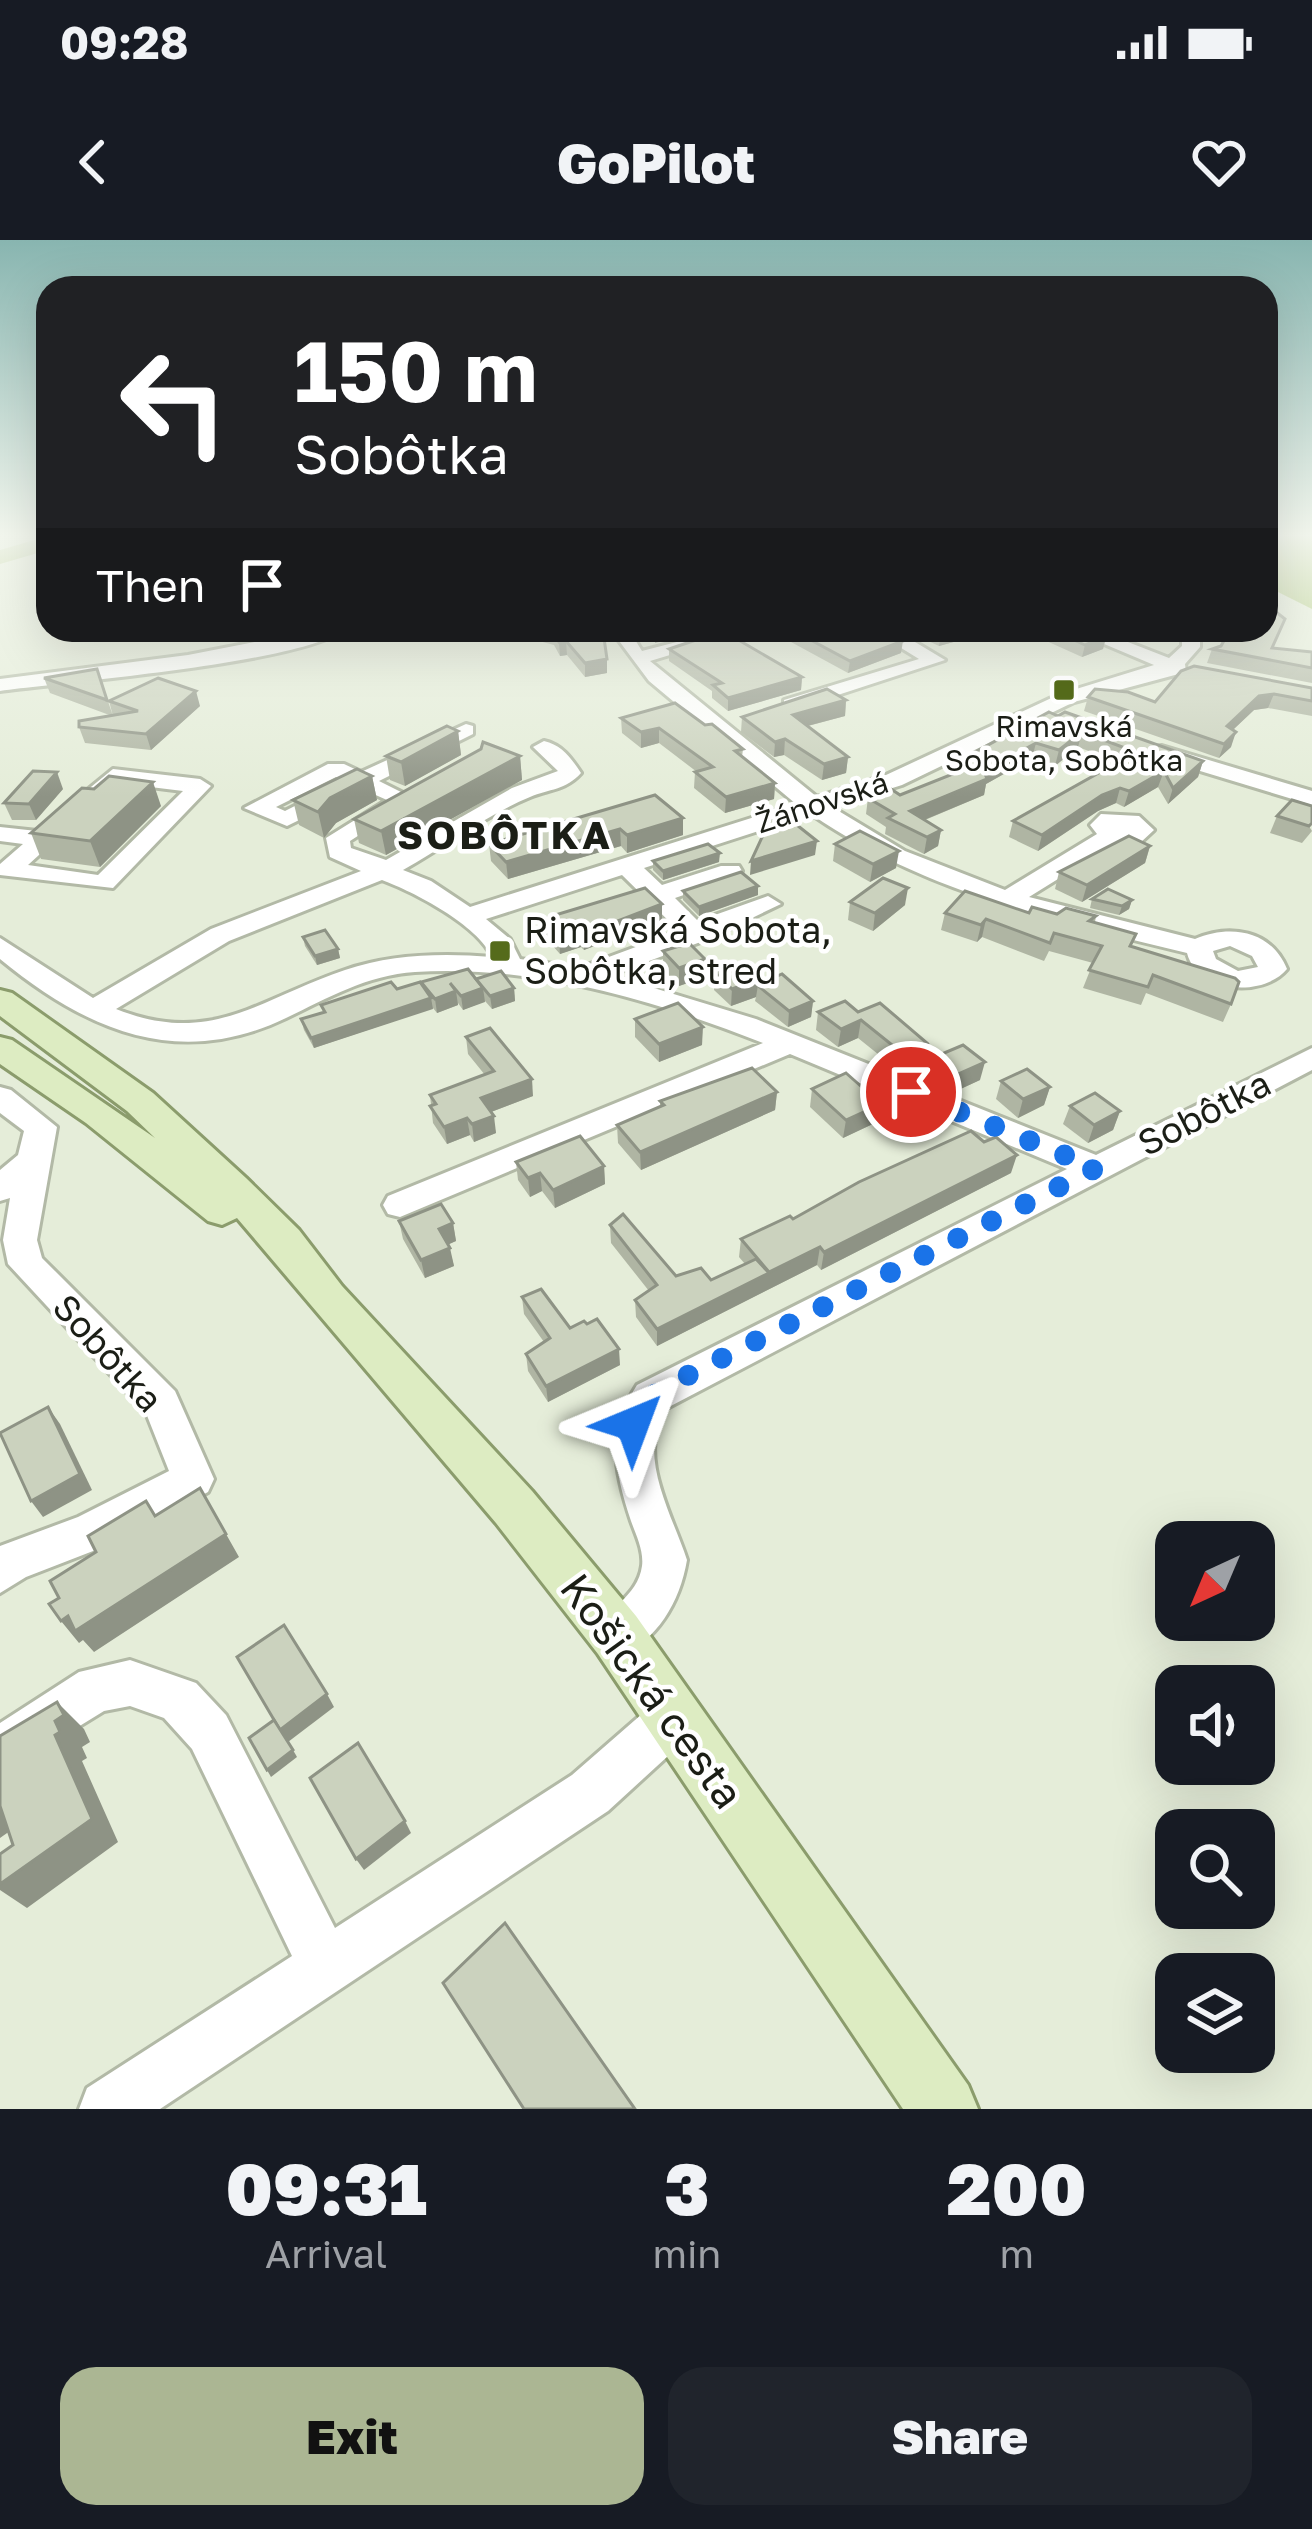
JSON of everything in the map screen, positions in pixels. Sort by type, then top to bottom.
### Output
[{"type":"main road","name":"Košická cesta","points":[[2,1015],[169,1166],[327,1298],[445,1426],[617,1636],[944,2109]]},
{"type":"street","points":[[0,682],[54,676],[218,642]]},
{"type":"street","points":[[628,642],[638,658],[726,724],[816,806],[893,854],[1007,900],[1199,948]]},
{"type":"street","points":[[638,658],[699,642]]},
{"type":"street","points":[[759,714],[935,660],[902,642]]},
{"type":"street","points":[[1112,642],[1183,669],[1191,642]]},
{"type":"street","name":"Žánovská","points":[[626,865],[914,771],[1042,708],[1183,669]]},
{"type":"street","points":[[1042,708],[1080,722]]},
{"type":"street","points":[[466,730],[361,781],[412,794],[335,843],[339,852],[422,886],[467,916],[501,945],[510,968]]},
{"type":"street","points":[[1137,744],[1312,798]]},
{"type":"street","points":[[91,1011],[220,935],[382,871],[520,793],[570,773],[559,757],[544,748]]},
{"type":"street","points":[[0,834],[42,839],[113,776],[200,786],[104,883],[8,870],[42,839]]},
{"type":"street","points":[[1007,900],[1112,835]]},
{"type":"street","points":[[467,916],[626,865],[697,930]]},
{"type":"street","points":[[658,895],[730,871]]},
{"type":"street","name":"Sobôtka","points":[[585,976],[768,904]]},
{"type":"street","name":"Sobôtka","points":[[0,946],[50,988],[91,1011],[152,1033],[232,1029],[307,992],[380,967],[436,963],[585,976],[649,990],[1096,1168]]},
{"type":"street","points":[[400,1205],[790,1043]]},
{"type":"street","name":"Sobôtka","points":[[617,1636],[645,1613],[663,1579],[665,1560],[631,1444],[633,1424],[651,1397],[1312,1058]]},
{"type":"street","name":"Sobôtka","points":[[0,1097],[41,1127],[20,1240],[26,1264],[161,1403],[194,1479],[91,1532],[11,1562],[0,1573]]},
{"type":"street","points":[[0,1189],[32,1160]]},
{"type":"street","points":[[0,1751],[96,1689],[130,1683],[179,1700],[209,1732],[325,1965]]},
{"type":"street","points":[[108,2109],[590,1793],[675,1717]]},
{"type":"building","points":[[567,642],[605,642],[607,659],[585,663]]},
{"type":"building","points":[[690,642],[742,642],[802,677],[728,698],[713,685],[722,683],[669,649]]},
{"type":"building","points":[[814,642],[900,642],[850,661]]},
{"type":"building","points":[[1223,642],[1275,642],[1272,648],[1312,652],[1312,668],[1212,649]]},
{"type":"building","points":[[1194,666],[1312,688],[1312,701],[1259,696],[1227,726],[1236,732],[1224,744],[1088,697],[1095,689],[1128,692],[1155,702],[1181,671]]},
{"type":"building","points":[[97,669],[107,700],[44,678]]},
{"type":"building","points":[[158,678],[196,691],[146,734],[79,727],[79,721],[138,711],[109,701]]},
{"type":"building","points":[[827,689],[846,700],[793,715],[848,757],[824,764],[785,739],[775,742],[742,717]]},
{"type":"building","points":[[675,703],[705,725],[712,724],[743,749],[735,751],[775,783],[726,797],[695,772],[713,767],[659,728],[641,732],[621,718]]},
{"type":"building","points":[[1049,712],[1058,716],[1065,712],[1203,761],[1173,788],[1164,771],[1129,791],[1120,788],[1102,795],[1042,835],[1013,821],[1136,752],[1082,732],[1059,750],[1036,743],[984,771],[987,779],[910,811],[941,830],[927,837],[888,818],[895,814],[868,798],[891,789],[900,795],[963,770],[951,765]]},
{"type":"building","points":[[447,726],[458,731],[401,762],[386,756]]},
{"type":"building","points":[[483,742],[520,756],[381,831],[354,819],[481,749]]},
{"type":"building","points":[[357,769],[372,776],[330,798],[318,812],[293,800]]},
{"type":"building","points":[[33,771],[57,772],[29,804],[4,803]]},
{"type":"building","points":[[109,776],[153,782],[90,841],[31,833],[82,788],[94,789]]},
{"type":"building","points":[[655,795],[683,818],[627,835],[620,829],[506,862],[489,844]]},
{"type":"building","points":[[1292,800],[1312,806],[1309,826],[1277,816]]},
{"type":"building","points":[[783,814],[817,841],[751,861],[771,818]]},
{"type":"building","points":[[860,831],[899,851],[873,864],[835,844]]},
{"type":"building","points":[[1129,836],[1150,846],[1087,885],[1059,872]]},
{"type":"building","points":[[708,844],[720,853],[663,871],[653,861]]},
{"type":"building","points":[[741,872],[758,886],[699,907],[683,891]]},
{"type":"building","points":[[883,878],[908,888],[875,913],[850,902]]},
{"type":"building","points":[[645,888],[662,904],[584,934],[580,930],[559,938],[542,919]]},
{"type":"building","points":[[1108,889],[1132,900],[1122,906],[1092,899]]},
{"type":"building","points":[[965,891],[1029,913],[1032,907],[1057,914],[1066,908],[1096,916],[1089,921],[1136,934],[1130,946],[1235,978],[1239,982],[1231,1004],[1153,975],[1148,987],[1089,970],[1102,946],[1054,933],[1050,943],[986,919],[981,925],[945,913]]},
{"type":"building","points":[[325,930],[338,949],[315,956],[303,937]]},
{"type":"building","points":[[689,943],[705,959],[679,968],[663,951]]},
{"type":"building","points":[[741,962],[759,979],[732,989],[715,972]]},
{"type":"building","points":[[468,969],[483,988],[461,996],[450,983],[456,991],[435,999],[421,982]]},
{"type":"building","points":[[501,971],[514,988],[490,996],[476,979]]},
{"type":"building","points":[[782,974],[813,1001],[789,1011],[757,985]]},
{"type":"building","points":[[391,982],[397,989],[420,982],[431,998],[311,1038],[301,1019],[325,1012],[321,1005]]},
{"type":"building","points":[[845,1001],[858,1012],[880,1003],[927,1043],[902,1053],[861,1020],[841,1029],[818,1012]]},
{"type":"building","points":[[678,1003],[703,1027],[659,1044],[635,1019]]},
{"type":"building","points":[[490,1028],[532,1079],[481,1098],[494,1116],[472,1124],[467,1118],[444,1127],[430,1106],[436,1104],[430,1095],[494,1071],[466,1037]]},
{"type":"building","points":[[963,1045],[985,1062],[958,1074],[937,1056]]},
{"type":"building","points":[[752,1068],[777,1092],[640,1152],[617,1125],[664,1105],[660,1101]]},
{"type":"building","points":[[1027,1069],[1050,1087],[1023,1099],[1001,1081]]},
{"type":"building","points":[[846,1073],[881,1104],[846,1120],[812,1089]]},
{"type":"building","points":[[1095,1093],[1120,1111],[1094,1125],[1070,1106]]},
{"type":"building","points":[[971,1131],[984,1142],[996,1137],[1017,1155],[824,1252],[820,1247],[769,1272],[741,1239],[790,1216],[793,1219],[859,1182]]},
{"type":"building","points":[[580,1136],[604,1166],[553,1190],[540,1173],[528,1178],[516,1162]]},
{"type":"building","points":[[441,1204],[453,1223],[439,1229],[450,1248],[421,1260],[399,1221]]},
{"type":"building","points":[[623,1214],[676,1276],[701,1268],[711,1280],[756,1259],[769,1273],[657,1329],[635,1300],[657,1285],[610,1225]]},
{"type":"building","points":[[541,1289],[570,1328],[597,1319],[619,1349],[546,1386],[526,1354],[550,1338],[522,1297]]},
{"type":"building","points":[[48,1407],[80,1474],[31,1501],[0,1433]]},
{"type":"building","points":[[200,1488],[226,1534],[75,1631],[68,1616],[61,1621],[49,1604],[59,1598],[50,1581],[96,1552],[88,1536],[146,1501],[155,1516]]},
{"type":"building","points":[[284,1625],[327,1694],[280,1730],[237,1657]]},
{"type":"building","points":[[57,1702],[64,1715],[55,1721],[60,1732],[55,1735],[92,1819],[0,1884],[0,1854],[13,1845],[0,1806],[0,1736]]},
{"type":"building","points":[[274,1720],[293,1750],[267,1770],[249,1738]]},
{"type":"building","points":[[358,1743],[405,1821],[356,1859],[310,1778]]},
{"type":"building","points":[[505,1923],[635,2109],[524,2109],[443,1983]]},
{"type":"place","name":"Rimavská Sobota, Sobôtka","points":[[1064,690]]},
{"type":"place","name":"Rimavská Sobota, Sobôtka, stred","points":[[500,951]]},
{"type":"district","name":"SOBÔTKA","points":[[505,835]]},
{"type":"route","points":[[633,1424],[651,1397],[671,1384],[1096,1168],[911,1092]]}]
